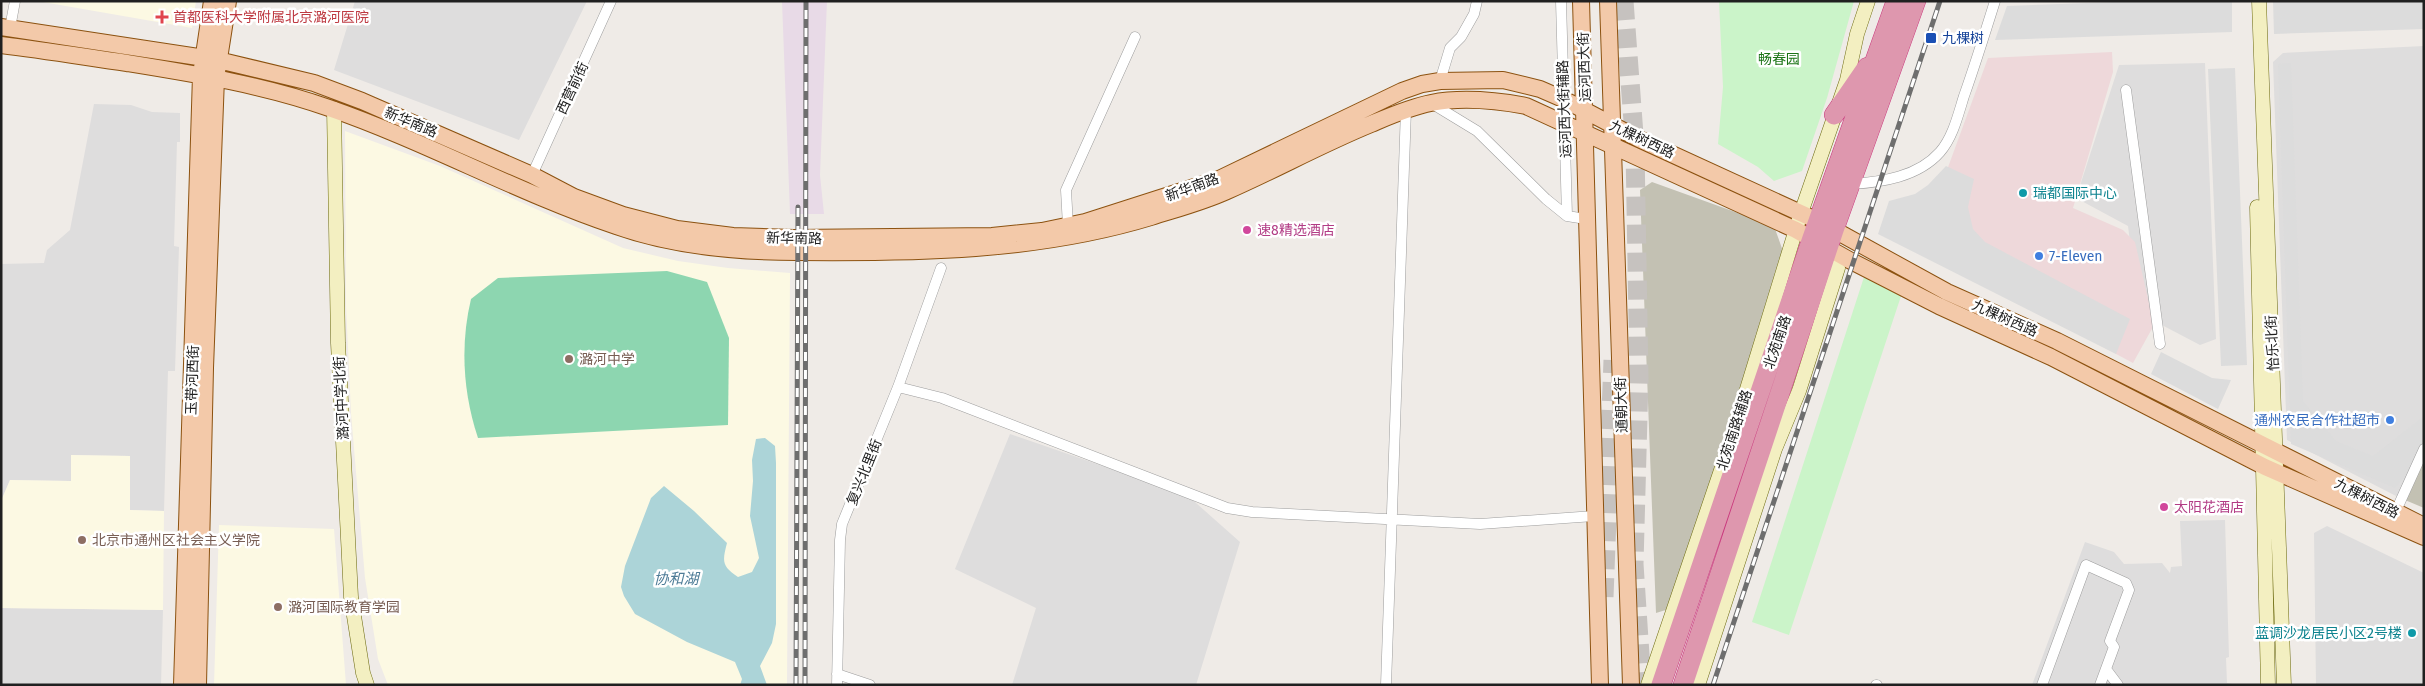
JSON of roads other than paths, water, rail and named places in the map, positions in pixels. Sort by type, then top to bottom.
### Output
[{"type":"highway","name":"北苑南路","points":[[1661,685],[1815,230],[1896,1]]},
{"type":"highway","name":"北苑南路","points":[[1815,230],[1852,184],[1916,1]]},
{"type":"highway","points":[[1834,115],[1879,50]]},
{"type":"highway","name":"北苑南路","points":[[1683,685],[1828,248],[1815,230]]},
{"type":"highway","points":[[1748,487],[1775,450]]},
{"type":"main road","points":[[208,76],[212,1]]},
{"type":"main road","points":[[210,59],[228,1]]},
{"type":"main road","name":"运河西大街","points":[[1581,1],[1586,134]]},
{"type":"main road","name":"运河西大街","points":[[1608,1],[1613,126]]},
{"type":"main road","name":"新华南路","points":[[6,27],[210,59],[314,83],[362,101],[532,175],[574,197],[623,215],[677,229],[733,236],[794,238],[992,236],[1042,231],[1068,226],[1151,202],[1219,179],[1402,90],[1440,82],[1503,80],[1540,89],[1563,99],[1585,112]]},
{"type":"main road","name":"新华南路","points":[[1,45],[208,76],[288,96],[334,109],[568,208],[620,228],[676,241],[733,249],[793,252],[992,248],[1040,243],[1087,235],[1152,217],[1224,193],[1337,138],[1406,109],[1430,103],[1455,100],[1499,101],[1526,106],[1586,134]]},
{"type":"main road","name":"玉带河西街","points":[[182,685],[208,76]]},
{"type":"main road","name":"玉带河西街","points":[[198,685],[205,368],[208,76]]},
{"type":"main road","name":"九棵树西路","points":[[1585,112],[1801,213],[1815,230]]},
{"type":"main road","name":"通朝大街","points":[[1613,126],[1631,685]]},
{"type":"main road","points":[[1586,134],[1586,220],[1600,685]]},
{"type":"main road","name":"九棵树西路","points":[[1586,134],[1613,147],[1815,230],[2057,341],[2424,526]]},
{"type":"main road","name":"九棵树西路","points":[[1828,248],[1939,306],[2050,357],[2271,469],[2424,537]]},
{"type":"street","points":[[6,27],[15,1]]},
{"type":"street","name":"西营前街","points":[[532,175],[612,1]]},
{"type":"street","points":[[1440,82],[1450,48],[1461,37],[1474,14],[1477,1]]},
{"type":"street","name":"运河西大街辅路","points":[[1561,1],[1567,216]]},
{"type":"street","points":[[1801,213],[1849,73],[1857,34],[1868,1]]},
{"type":"street","points":[[1852,184],[1878,182],[1896,178],[1925,164],[1939,153],[1953,127],[1995,1]]},
{"type":"street","name":"怡乐北街","points":[[2250,1],[2270,449],[2284,685]]},
{"type":"street","name":"怡乐北街","points":[[2259,1],[2270,449]]},
{"type":"street","points":[[1068,226],[1066,190],[1135,37]]},
{"type":"street","points":[[2126,90],[2160,344]]},
{"type":"street","points":[[1430,103],[1477,131],[1546,199],[1567,216],[1586,220]]},
{"type":"street","name":"潞河中学北街","points":[[334,109],[338,343],[351,597],[363,673],[367,685]]},
{"type":"street","points":[[1386,685],[1406,109]]},
{"type":"street","name":"北苑南路辅路","points":[[1648,685],[1732,438],[1815,230]]},
{"type":"street","points":[[1698,685],[1775,450],[1799,391],[1838,268],[1828,248]]},
{"type":"street","name":"复兴北里街","points":[[837,685],[840,540],[842,524],[898,387],[941,268]]},
{"type":"street","points":[[898,387],[942,398],[1227,508],[1252,512],[1480,524],[1594,516]]},
{"type":"street","points":[[2395,513],[2424,449]]},
{"type":"street","name":"怡乐北街","points":[[2268,685],[2271,469]]},
{"type":"street","points":[[2042,685],[2086,565],[2126,583],[2129,590],[2110,640],[2114,647],[2100,685]]},
{"type":"street","points":[[2106,669],[2118,685]]},
{"type":"street","points":[[837,674],[870,685]]},
{"type":"water","name":"协和湖","points":[[765,438],[775,446],[776,624],[772,643],[760,666],[767,685],[740,685],[742,679],[735,662],[687,642],[635,614],[621,587],[625,566],[651,498],[664,486],[694,511],[727,543],[724,559],[729,570],[738,577],[752,572],[759,558],[750,516],[753,481],[752,460],[756,439]]},
{"type":"tunnel","points":[[1624,1],[1635,148],[1639,379],[1634,564],[1642,685]]},
{"type":"tunnel","points":[[1604,597],[1613,360]]},
{"type":"railway","points":[[805,685],[806,1]]},
{"type":"railway","points":[[1713,685],[1940,1]]},
{"type":"railway","points":[[796,685],[798,207]]},
{"type":"place","name":"首都医科大学附属北京潞河医院","points":[[162,17]]},
{"type":"place","name":"九棵树","points":[[1931,38]]},
{"type":"place","name":"瑞都国际中心","points":[[2023,193]]},
{"type":"place","name":"速8精选酒店","points":[[1247,230]]},
{"type":"place","name":"7-Eleven","points":[[2039,256]]},
{"type":"place","name":"潞河中学","points":[[569,359]]},
{"type":"place","name":"通州农民合作社超市","points":[[2390,420]]},
{"type":"place","name":"太阳花酒店","points":[[2164,507]]},
{"type":"place","name":"北京市通州区社会主义学院","points":[[82,540]]},
{"type":"place","name":"潞河国际教育学园","points":[[278,607]]},
{"type":"place","name":"蓝调沙龙居民小区2号楼","points":[[2412,633]]},
{"type":"park label","name":"畅春园","points":[[1779,59]]}]
